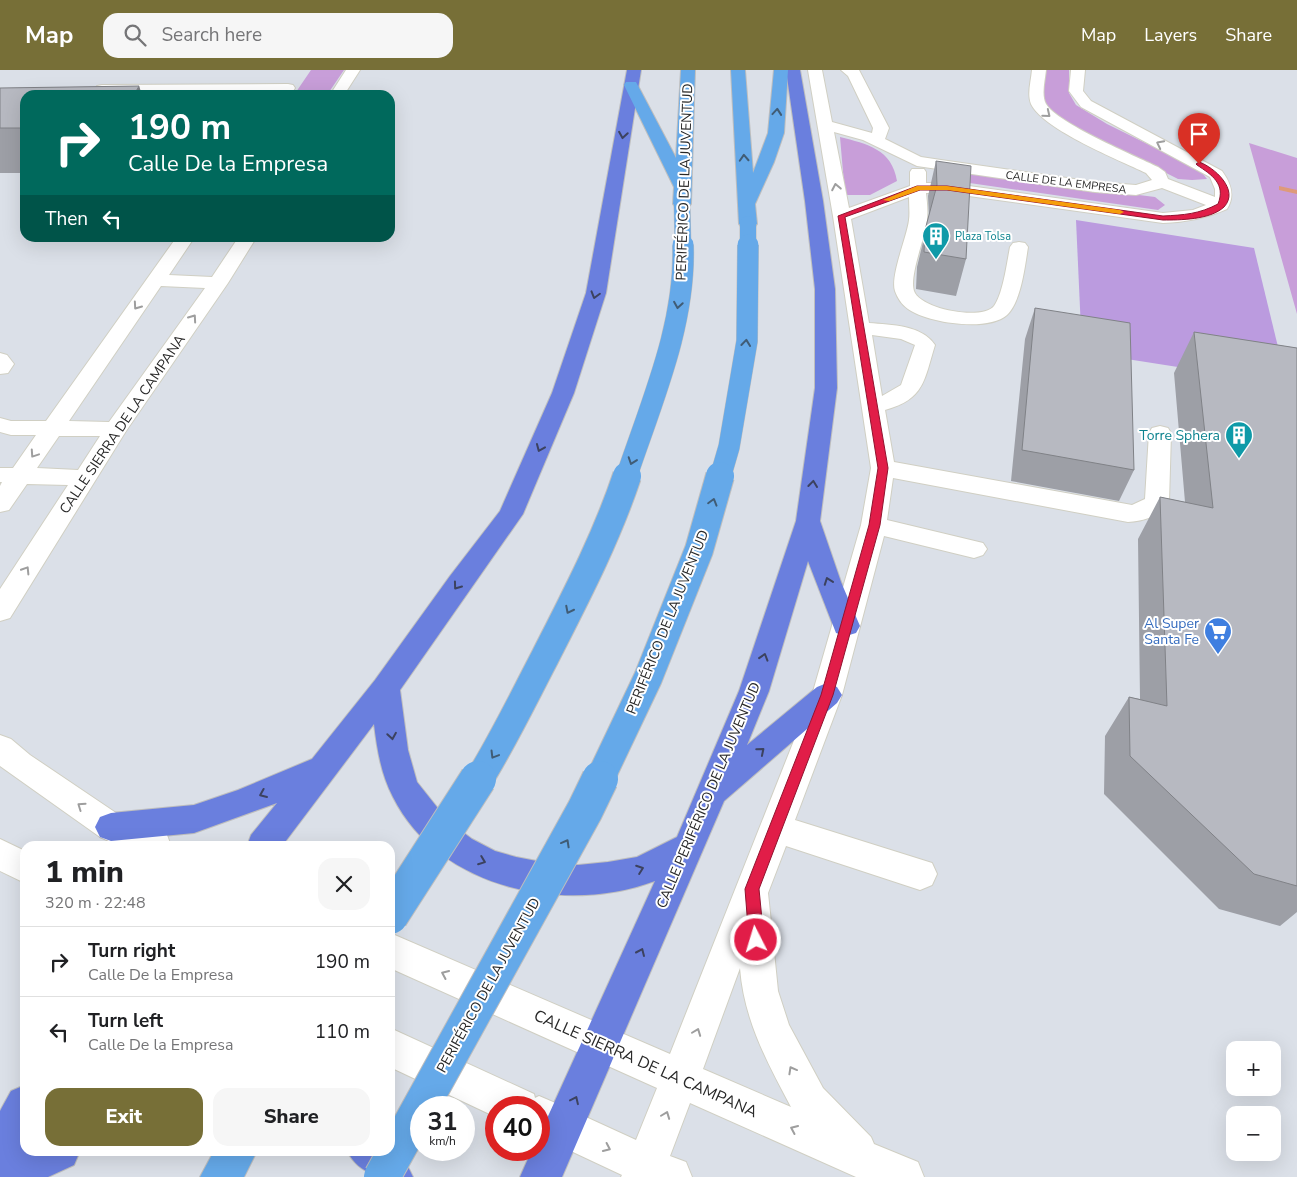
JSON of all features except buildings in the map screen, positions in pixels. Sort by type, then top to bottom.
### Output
[{"type":"highway","name":"PERIFÉRICO DE LA JUVENTUD","points":[[395,908],[496,752],[572,604],[616,508],[673,338],[684,262],[683,197],[688,70]]},
{"type":"highway","name":"PERIFÉRICO DE LA JUVENTUD","points":[[395,1153],[585,810],[648,678],[699,550],[729,447],[747,341],[747,216],[738,70]]},
{"type":"highway","points":[[747,216],[776,133],[781,70]]},
{"type":"highway","points":[[633,77],[683,197]]},
{"type":"highway","points":[[221,1177],[235,1156]]},
{"type":"highway","name":"PERIFÉRICO DE LA JUVENTUD","points":[[382,1177],[394,1156]]},
{"type":"main road","name":"CALLE PERIFÉRICO DE LA JUVENTUD","points":[[541,1177],[551,1122],[601,1043],[676,872],[689,847],[754,691],[808,521],[826,388],[825,289],[814,200],[793,70]]},
{"type":"main road","points":[[267,841],[385,688],[459,583],[511,514],[563,393],[596,293],[633,77]]},
{"type":"main road","points":[[808,521],[828,582],[846,626]]},
{"type":"main road","points":[[385,688],[392,743],[403,786],[429,825],[470,856],[522,876],[580,881],[638,872],[689,847]]},
{"type":"main road","points":[[711,794],[827,695]]},
{"type":"main road","points":[[112,827],[194,819],[245,802],[323,768]]},
{"type":"main road","points":[[20,1131],[14,1162],[39,1156]]},
{"type":"main road","points":[[373,1156],[383,1164],[392,1177]]},
{"type":"street","points":[[340,90],[353,70]]},
{"type":"street","points":[[551,1122],[653,1173],[680,1078],[827,695],[874,525],[883,468],[842,216],[815,70]]},
{"type":"street","points":[[848,70],[854,73],[881,128],[877,142]]},
{"type":"street","points":[[1039,70],[1036,90],[1038,103],[1042,111],[1058,122],[1152,170],[1159,175],[1160,182],[1221,205],[1224,196],[1224,186],[1216,174],[1086,104],[1076,91],[1078,70]]},
{"type":"street","points":[[288,90],[298,76]]},
{"type":"street","points":[[90,89],[155,90]]},
{"type":"street","name":"CALLE DE LA EMPRESA","points":[[824,124],[877,142],[917,161],[1103,188],[1136,190],[1151,187],[1160,182]]},
{"type":"street","points":[[917,161],[919,188],[918,220],[903,284],[904,292],[916,306],[942,315],[981,318],[995,314],[1001,310],[1010,286],[1019,247]]},
{"type":"street","name":"CALLE DE LA EMPRESA","points":[[842,216],[919,188],[947,188],[1163,218],[1189,217],[1206,213],[1221,205]]},
{"type":"street","points":[[0,504],[10,476],[51,429],[182,242]]},
{"type":"street","name":"CALLE SIERRA DE LA CAMPANA","points":[[0,611],[116,428],[218,283],[244,242]]},
{"type":"street","points":[[156,280],[218,283]]},
{"type":"street","points":[[860,328],[913,335],[923,340],[925,345],[912,387],[907,393],[897,400],[872,406]]},
{"type":"street","points":[[0,359],[3,364],[0,368]]},
{"type":"street","points":[[0,425],[11,428],[116,428]]},
{"type":"street","points":[[883,468],[1128,514],[1139,513],[1149,509],[1157,502],[1160,433]]},
{"type":"street","points":[[10,476],[84,478]]},
{"type":"street","points":[[874,525],[974,549]]},
{"type":"street","points":[[0,748],[20,764],[112,827],[143,841]]},
{"type":"street","points":[[776,828],[920,874]]},
{"type":"street","points":[[0,854],[20,865]]},
{"type":"street","points":[[752,889],[760,990],[772,1032],[809,1102],[866,1161]]},
{"type":"street","name":"CALLE SIERRA DE LA CAMPANA","points":[[395,952],[903,1177]]},
{"type":"street","points":[[395,1049],[494,1096]]},
{"type":"shaded area","points":[[311,70],[344,70],[330,90],[297,90]]},
{"type":"shaded area","points":[[1044,70],[1069,70],[1069,93],[1076,105],[1107,124],[1200,170],[1207,179],[1178,179],[1064,121],[1043,105]]},
{"type":"shaded area","points":[[840,137],[860,142],[884,155],[894,170],[897,181],[870,195],[845,195]]},
{"type":"shaded area","points":[[1249,143],[1297,158],[1297,314]]},
{"type":"shaded area","points":[[954,172],[1155,197],[1165,205],[1158,210],[935,178]]},
{"type":"shaded area","points":[[1076,220],[1254,248],[1287,384],[1082,352]]},
{"type":"waterway","points":[[1282,188],[1297,192]]},
{"type":"slow traffic","points":[[886,200],[919,188],[947,188],[1120,212]]},
{"type":"place","name":"Plaza Tolsa","points":[[936,260]]},
{"type":"place","name":"Torre Sphera","points":[[1239,459]]},
{"type":"place","name":"Al Super Santa Fe","points":[[1218,655]]},
{"type":"route","points":[[756,940],[752,889],[827,695],[874,525],[883,468],[842,216],[919,188],[947,188],[1163,218],[1189,217],[1206,213],[1221,205],[1224,196],[1224,186],[1216,174],[1199,164]]}]
